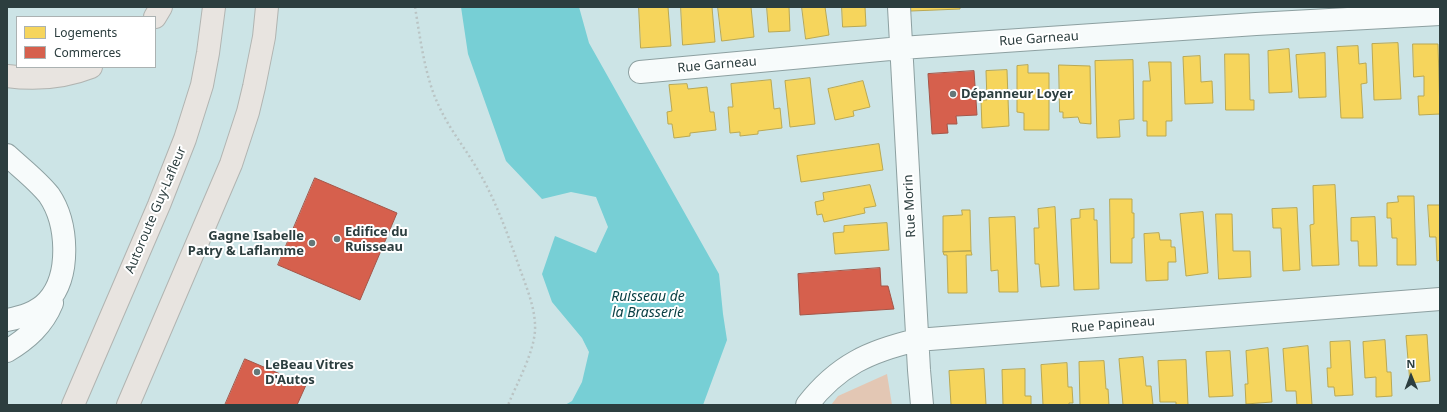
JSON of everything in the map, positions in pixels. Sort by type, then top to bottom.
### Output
[{"type":"highway","points":[[156,16],[161,7]]},
{"type":"highway","name":"Autoroute Guy-Lafleur","points":[[73,405],[159,205],[185,139],[202,85],[214,7]]},
{"type":"highway","points":[[133,401],[231,164],[248,112],[254,87],[264,36],[267,7]]},
{"type":"highway","points":[[7,76],[50,78],[67,75],[88,68]]},
{"type":"street","name":"Rue Morin","points":[[899,7],[917,340],[922,405]]},
{"type":"street","name":"Rue Garneau","points":[[640,72],[901,48],[1256,24],[1440,14]]},
{"type":"street","points":[[7,155],[48,195],[55,206],[63,231],[64,244],[64,258],[50,308],[41,323],[29,336],[7,351]]},
{"type":"street","points":[[7,320],[32,313],[41,307],[51,297],[57,284]]},
{"type":"street","name":"Rue Papineau","points":[[807,405],[826,384],[842,370],[857,360],[889,347],[917,340],[1440,299]]},
{"type":"path","points":[[415,7],[432,91],[448,124],[478,171],[495,203],[516,257],[533,310],[535,329],[534,337],[525,365],[508,405]]},
{"type":"shaded area","points":[[887,374],[892,405],[831,405],[838,396]]},
{"type":"water","name":"Ruisseau de la Brasserie","points":[[461,7],[579,7],[589,43],[719,274],[727,340],[703,405],[565,405],[572,401],[582,382],[589,352],[582,338],[552,302],[542,274],[555,236],[596,253],[608,227],[596,197],[571,192],[542,199],[506,161],[468,54]]},
{"type":"building: Logements","points":[[639,7],[668,7],[671,46],[641,48]]},
{"type":"building: Logements","points":[[681,7],[712,7],[715,42],[683,45]]},
{"type":"building: Logements","points":[[718,7],[751,7],[754,37],[722,41]]},
{"type":"building: Logements","points":[[767,7],[789,7],[790,31],[769,32]]},
{"type":"building: Logements","points":[[802,7],[825,7],[829,35],[806,39]]},
{"type":"building: Logements","points":[[842,7],[865,7],[866,26],[843,27]]},
{"type":"building: Logements","points":[[911,7],[960,7],[960,9],[911,11]]},
{"type":"building: Logements","points":[[1398,43],[1401,99],[1374,100],[1372,44]]},
{"type":"building: Logements","points":[[1413,44],[1438,44],[1440,114],[1419,115],[1418,96],[1424,96],[1424,76],[1414,77]]},
{"type":"building: Logements","points":[[1358,46],[1359,64],[1366,63],[1367,83],[1361,84],[1363,118],[1341,118],[1337,47]]},
{"type":"building: Logements","points":[[1289,49],[1292,92],[1269,93],[1268,51]]},
{"type":"building: Logements","points":[[1325,53],[1326,97],[1299,98],[1296,55]]},
{"type":"building: Logements","points":[[1225,54],[1249,54],[1250,100],[1254,100],[1254,110],[1226,110]]},
{"type":"building: Logements","points":[[1200,56],[1201,82],[1212,81],[1213,103],[1185,104],[1183,57]]},
{"type":"building: Logements","points":[[1133,60],[1134,119],[1119,120],[1120,137],[1097,138],[1095,61]]},
{"type":"building: Logements","points":[[1149,62],[1171,62],[1172,121],[1166,121],[1166,136],[1147,136],[1147,121],[1143,121],[1143,81],[1150,81]]},
{"type":"building: Logements","points":[[1028,65],[1028,73],[1049,73],[1049,130],[1024,130],[1024,113],[1017,112],[1017,66]]},
{"type":"building: Logements","points":[[1059,65],[1090,66],[1091,124],[1080,123],[1078,117],[1063,118],[1063,112],[1060,112]]},
{"type":"building: Logements","points":[[1007,70],[1009,126],[982,128],[981,100],[987,100],[986,71]]},
{"type":"building: Logements","points":[[810,78],[815,124],[790,127],[785,81]]},
{"type":"building: Logements","points":[[771,80],[774,109],[780,108],[782,128],[758,131],[758,134],[740,136],[740,132],[730,133],[728,107],[733,107],[731,84]]},
{"type":"building: Logements","points":[[863,81],[870,107],[853,111],[854,116],[835,120],[828,89]]},
{"type":"building: Logements","points":[[687,84],[688,89],[707,87],[710,112],[714,112],[716,130],[690,133],[690,136],[674,138],[672,124],[668,124],[667,112],[672,111],[669,85]]},
{"type":"building: Logements","points":[[879,144],[883,170],[801,182],[797,156]]},
{"type":"building: Logements","points":[[870,185],[876,206],[864,208],[865,213],[824,222],[822,214],[817,215],[815,202],[824,200],[823,193]]},
{"type":"building: Logements","points":[[1335,185],[1339,265],[1312,266],[1310,225],[1314,224],[1313,186]]},
{"type":"building: Logements","points":[[1398,196],[1414,196],[1416,265],[1397,265],[1397,238],[1392,238],[1391,218],[1387,218],[1387,203],[1398,202]]},
{"type":"building: Logements","points":[[1110,199],[1132,199],[1132,213],[1134,213],[1134,238],[1132,238],[1132,263],[1111,263]]},
{"type":"building: Logements","points":[[1428,205],[1440,205],[1440,260],[1437,261],[1436,237],[1430,237]]},
{"type":"building: Logements","points":[[1055,207],[1059,286],[1041,287],[1039,264],[1035,264],[1034,228],[1039,228],[1038,209]]},
{"type":"building: Logements","points":[[1297,208],[1300,270],[1283,271],[1281,228],[1273,228],[1272,209]]},
{"type":"building: Logements","points":[[1094,209],[1094,220],[1097,220],[1099,289],[1074,290],[1071,219],[1080,218],[1080,210]]},
{"type":"building: Logements","points":[[962,210],[970,210],[971,251],[943,252],[943,216],[962,215]]},
{"type":"building: Logements","points":[[1203,212],[1208,273],[1186,276],[1180,214]]},
{"type":"building: Logements","points":[[1216,214],[1232,214],[1233,251],[1250,251],[1251,277],[1219,279]]},
{"type":"building: Logements","points":[[1015,217],[1018,292],[999,292],[998,270],[991,271],[989,218]]},
{"type":"building: Logements","points":[[1375,217],[1377,266],[1359,266],[1358,241],[1351,241],[1351,218]]},
{"type":"building: Logements","points":[[887,223],[889,250],[835,254],[833,233],[844,232],[844,226]]},
{"type":"building: Logements","points":[[1159,233],[1160,240],[1171,240],[1171,247],[1175,247],[1176,262],[1168,262],[1168,280],[1146,281],[1144,234]]},
{"type":"building: Logements","points":[[971,251],[972,255],[966,255],[967,293],[948,293],[947,255],[944,255],[943,252]]},
{"type":"building: Logements","points":[[1427,335],[1430,381],[1410,383],[1406,336]]},
{"type":"building: Logements","points":[[1385,340],[1387,372],[1391,372],[1392,396],[1376,397],[1376,377],[1365,378],[1363,342]]},
{"type":"building: Logements","points":[[1350,341],[1353,395],[1335,396],[1334,387],[1328,387],[1327,368],[1331,368],[1330,342]]},
{"type":"building: Logements","points":[[1308,346],[1312,405],[1297,405],[1296,391],[1286,391],[1283,349]]},
{"type":"building: Logements","points":[[1268,348],[1272,402],[1246,404],[1245,384],[1248,384],[1246,351]]},
{"type":"building: Logements","points":[[1230,351],[1233,396],[1209,397],[1206,352]]},
{"type":"building: Logements","points":[[1143,357],[1146,386],[1151,386],[1153,405],[1123,405],[1119,359]]},
{"type":"building: Logements","points":[[1186,360],[1188,405],[1176,405],[1176,402],[1160,402],[1158,361]]},
{"type":"building: Logements","points":[[1104,361],[1109,405],[1080,405],[1079,362]]},
{"type":"building: Logements","points":[[1067,363],[1068,387],[1072,387],[1073,403],[1069,403],[1069,405],[1043,405],[1041,365]]},
{"type":"building: Logements","points":[[984,369],[986,405],[951,405],[949,371]]},
{"type":"building: Logements","points":[[1025,369],[1025,396],[1031,396],[1031,405],[1003,405],[1002,370]]},
{"type":"building: Commerces","name":"Dépanneur Loyer","points":[[974,71],[977,115],[956,116],[957,124],[947,124],[948,133],[932,134],[928,74]]},
{"type":"building: Commerces","name":"Edifice du Ruisseau","points":[[315,178],[397,213],[360,300],[278,265]]},
{"type":"building: Commerces","points":[[880,268],[881,286],[888,286],[894,309],[800,315],[798,274]]},
{"type":"building: Commerces","name":"LeBeau Vitres D'Autos","points":[[245,359],[306,385],[297,405],[225,405]]},
{"type":"place","name":"Dépanneur Loyer","points":[[953,94]]},
{"type":"place","name":"Edifice du Ruisseau","points":[[337,239]]},
{"type":"place","name":"Gagne Isabelle Patry & Laflamme","points":[[312,243]]},
{"type":"place","name":"LeBeau Vitres D'Autos","points":[[257,372]]}]
